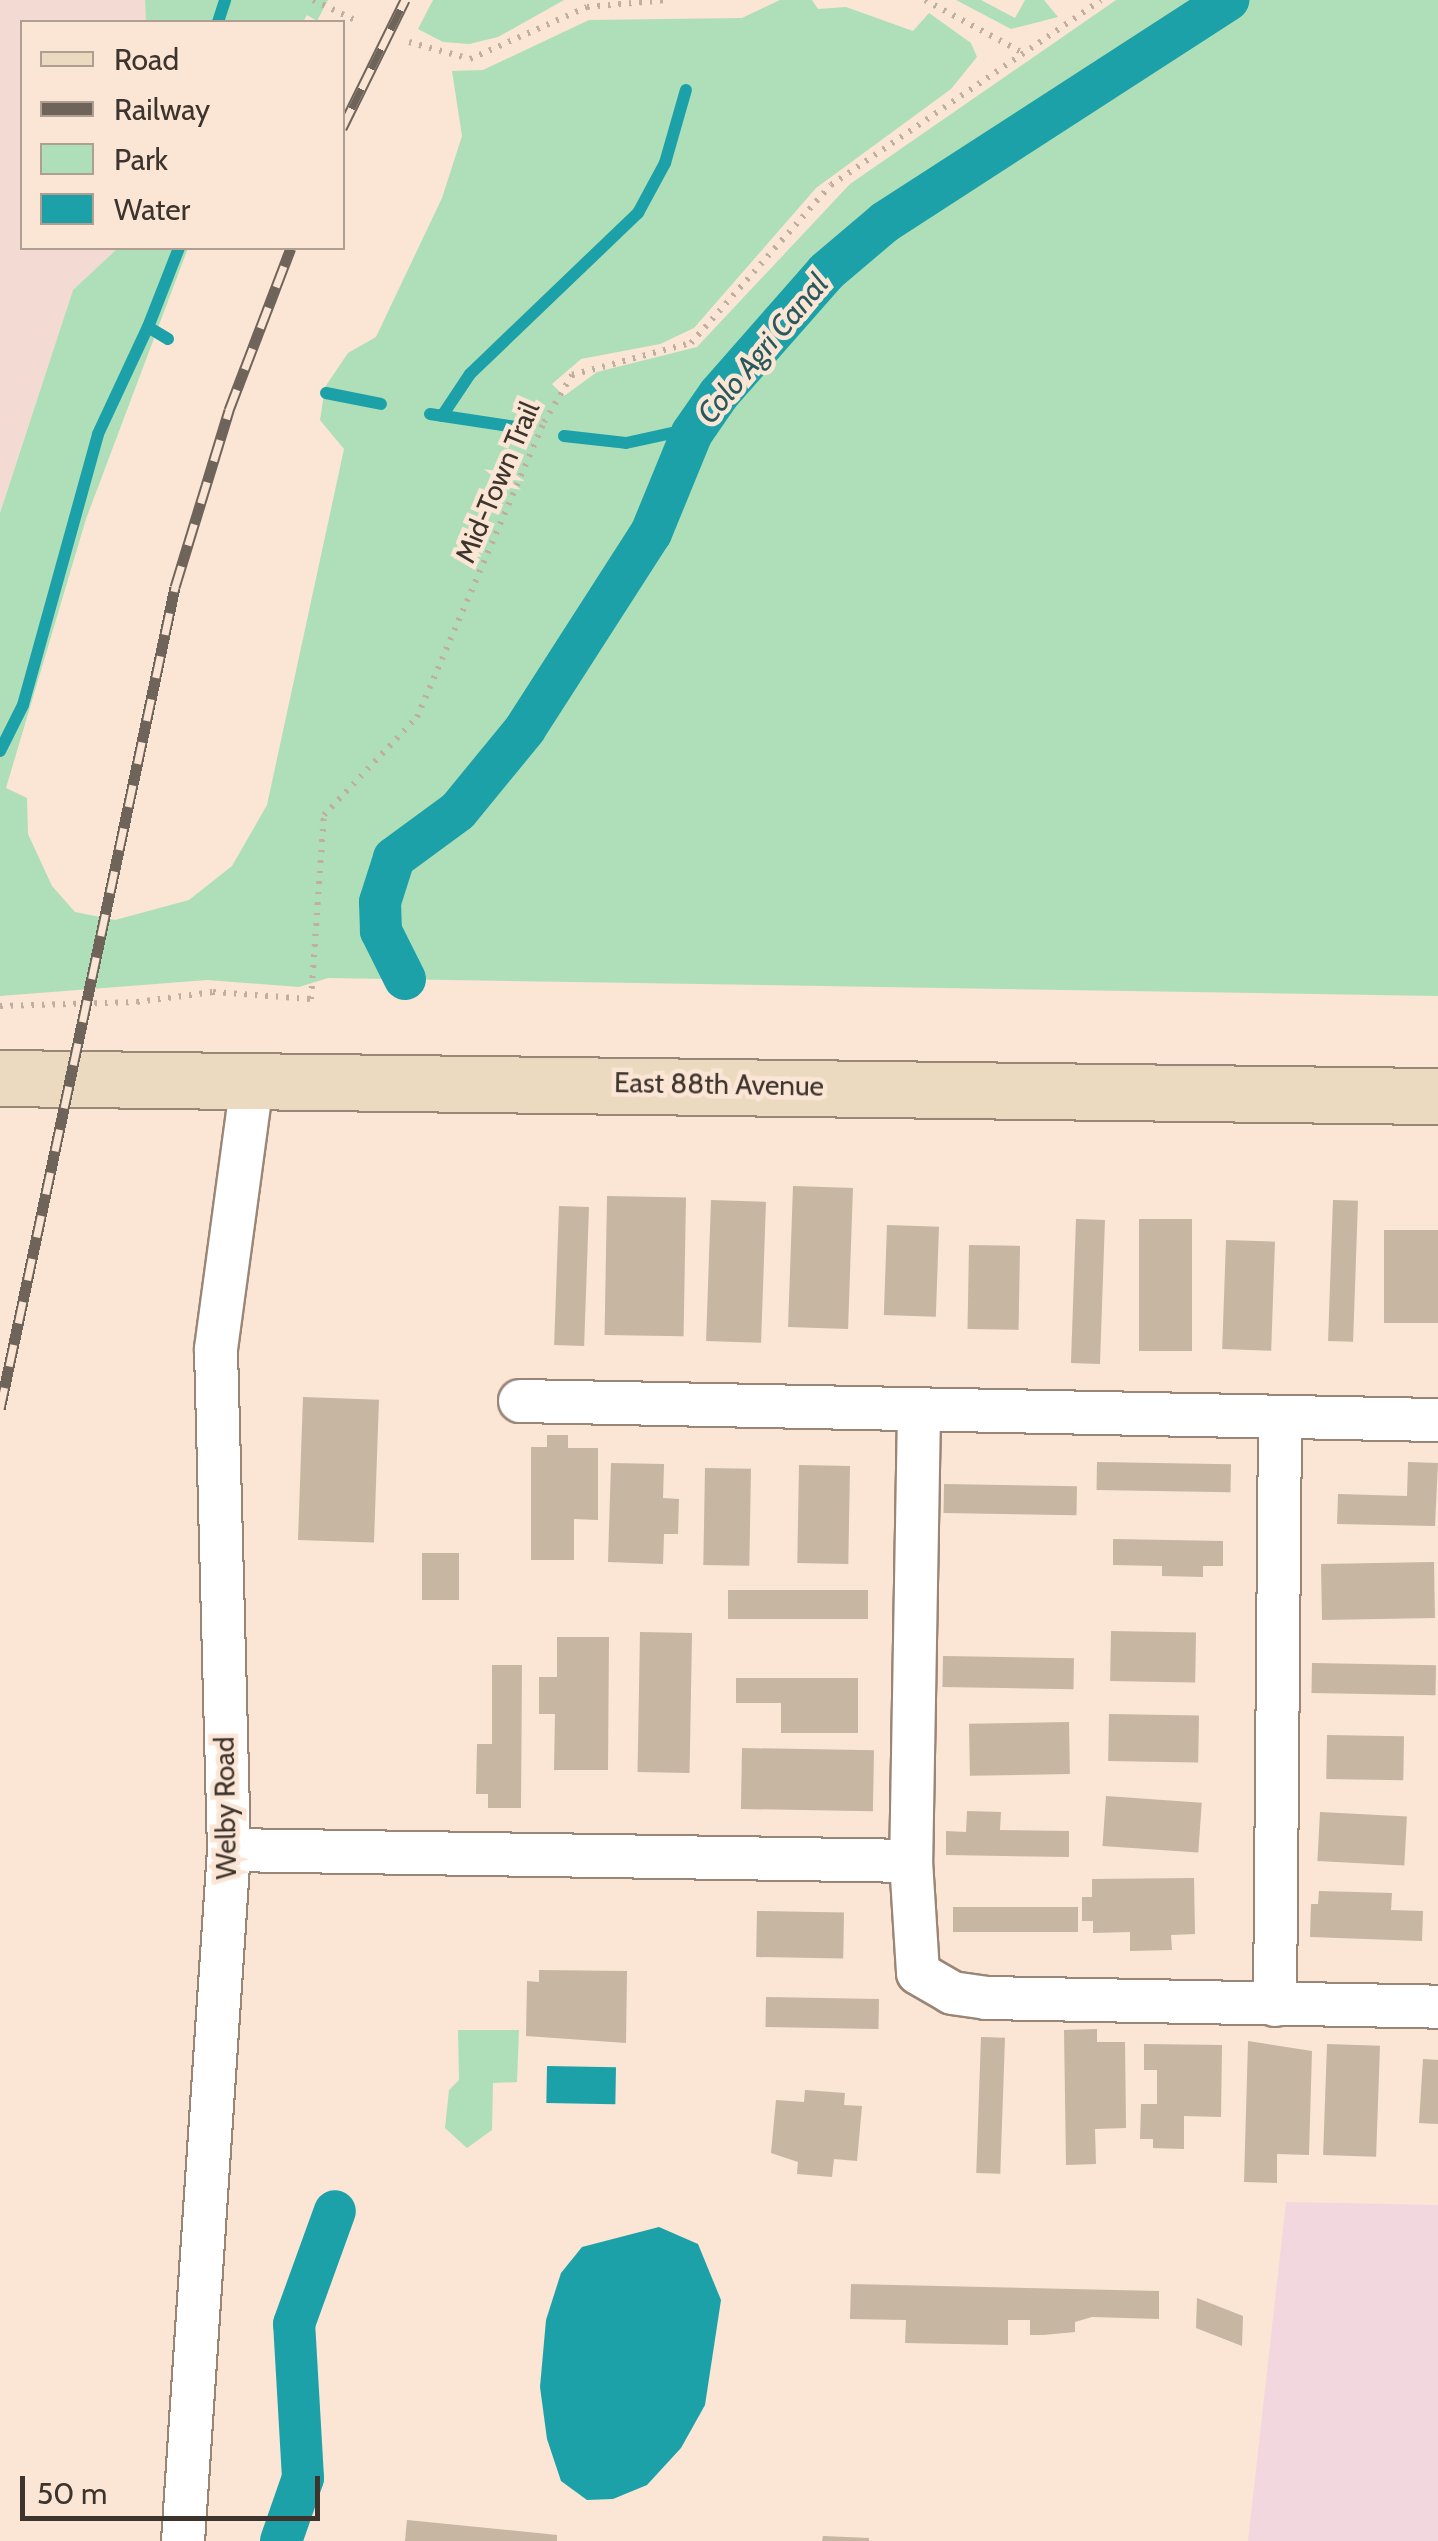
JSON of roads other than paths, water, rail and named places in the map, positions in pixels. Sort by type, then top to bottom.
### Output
[{"type":"main road","name":"East 88th Avenue","points":[[0,1078],[253,1076],[1438,1096]]},
{"type":"street","name":"Welby Road","points":[[183,2541],[229,1850],[216,1348],[253,1076]]},
{"type":"street","points":[[520,1401],[1438,1420]]},
{"type":"street","points":[[919,1412],[911,1860],[918,1973],[952,1993],[1438,2007]]},
{"type":"street","points":[[1275,2005],[1280,1419]]},
{"type":"street","points":[[229,1850],[911,1860]]},
{"type":"water","points":[[547,2066],[616,2067],[615,2104],[546,2103]]},
{"type":"water","points":[[659,2227],[698,2244],[721,2300],[705,2405],[681,2448],[647,2485],[613,2499],[587,2500],[561,2481],[547,2439],[540,2387],[546,2320],[561,2273],[582,2247]]},
{"type":"waterway","points":[[219,20],[225,0]]},
{"type":"waterway","name":"Colo Agri Canal","points":[[405,979],[381,931],[380,902],[394,858],[458,811],[525,729],[651,533],[692,433],[719,394],[826,272],[885,222],[1228,0]]},
{"type":"waterway","points":[[442,416],[470,374],[638,213],[665,163],[686,90]]},
{"type":"waterway","points":[[168,339],[148,327],[178,250]]},
{"type":"waterway","points":[[0,751],[23,705],[98,434],[148,327]]},
{"type":"waterway","points":[[326,393],[381,404]]},
{"type":"waterway","points":[[430,414],[523,428]]},
{"type":"waterway","points":[[564,436],[626,443],[695,428]]},
{"type":"waterway","name":"Colo Agri Canal","points":[[281,2541],[303,2478],[294,2324],[335,2211]]},
{"type":"railway","points":[[345,122],[405,0]]},
{"type":"railway","points":[[0,1409],[175,587],[229,410],[290,250]]}]
